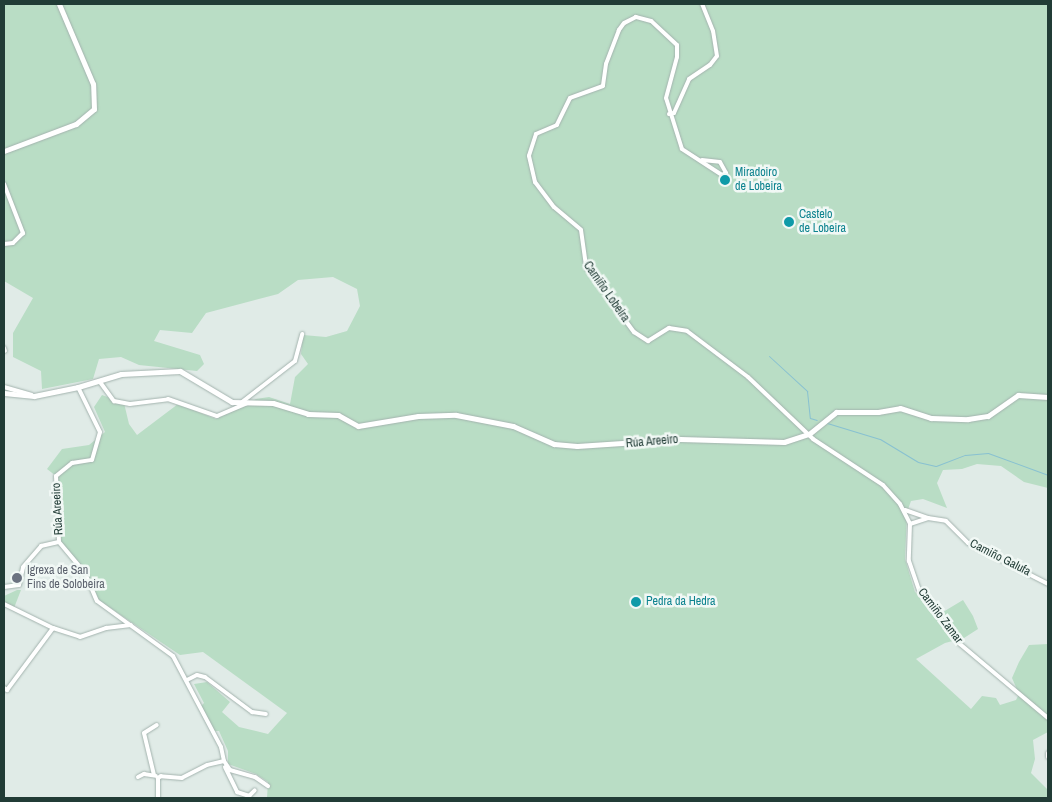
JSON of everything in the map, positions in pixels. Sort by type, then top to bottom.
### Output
[{"type":"street","points":[[4,151],[76,124],[94,109],[95,91],[59,4]]},
{"type":"street","points":[[669,114],[674,113],[689,78],[710,65],[717,56],[713,30],[702,4]]},
{"type":"street","name":"Camiño Lobeira","points":[[702,160],[720,162],[726,173],[722,175],[702,160],[682,149],[669,114],[666,98],[677,57],[676,45],[651,21],[642,17],[630,19],[619,30],[606,64],[603,86],[570,98],[558,125],[540,131],[533,138],[529,156],[535,182],[554,207],[581,230],[586,267],[639,337],[652,340],[669,328],[687,331],[748,377],[809,434]]},
{"type":"street","points":[[4,184],[23,233],[13,243],[4,244]]},
{"type":"street","points":[[239,403],[295,361],[302,334]]},
{"type":"street","name":"Rúa Areeiro","points":[[4,393],[34,396],[100,382],[121,374],[180,371],[205,383],[224,400],[239,403],[265,401],[308,414],[338,415],[358,426],[418,416],[456,415],[513,426],[554,444],[577,446],[680,439],[784,442],[809,434],[836,412],[878,412],[900,408],[931,418],[968,419],[988,416],[1018,394],[1048,396]]},
{"type":"street","name":"Rúa Areeiro","points":[[100,382],[114,400],[130,404],[168,399],[217,416],[248,403]]},
{"type":"street","name":"Rúa Areeiro","points":[[4,387],[34,396]]},
{"type":"street","name":"Rúa Areeiro","points":[[60,542],[56,476],[72,463],[92,460],[100,432],[78,387]]},
{"type":"street","name":"Camiño Zamar","points":[[809,434],[883,485],[904,509],[910,524],[909,561],[919,590],[960,644],[1048,718]]},
{"type":"street","name":"Camiño Galufa","points":[[904,509],[928,518],[946,521],[968,543],[1048,584]]},
{"type":"street","points":[[910,524],[928,518]]},
{"type":"street","points":[[4,586],[18,585],[23,567],[41,546],[60,542],[85,574],[98,601],[173,656],[187,680],[204,718],[221,747],[225,767],[237,792],[249,796],[255,790]]},
{"type":"street","points":[[4,604],[53,628],[80,637],[106,628],[130,625]]},
{"type":"street","points":[[4,688],[7,690],[53,628]]},
{"type":"street","points":[[187,680],[198,675],[205,677],[252,712],[266,714]]},
{"type":"street","points":[[157,725],[144,733],[156,776],[158,798]]},
{"type":"street","points":[[138,776],[182,778],[207,764],[224,760]]},
{"type":"street","points":[[225,767],[255,777],[268,786]]},
{"type":"green space","points":[[4,4],[1048,4],[1048,488],[1024,482],[1001,466],[977,464],[962,469],[943,470],[937,483],[947,508],[923,499],[911,501],[907,512],[905,559],[915,592],[943,612],[963,600],[973,616],[978,629],[964,638],[945,643],[916,659],[971,709],[982,696],[996,698],[1000,705],[1016,700],[1019,694],[1012,678],[1019,662],[1029,645],[1048,644],[1048,732],[1033,740],[1035,759],[1031,773],[1048,790],[1048,798],[267,798],[268,782],[256,774],[228,764],[228,751],[219,731],[211,731],[199,708],[204,703],[194,684],[207,682],[230,702],[222,712],[239,727],[268,734],[287,713],[203,652],[180,655],[100,601],[59,542],[56,476],[47,469],[62,449],[89,445],[105,432],[94,407],[102,395],[124,403],[129,424],[137,435],[178,404],[216,419],[256,399],[269,397],[290,404],[295,377],[308,364],[301,354],[303,335],[326,337],[347,331],[360,306],[357,289],[333,277],[298,280],[278,294],[206,313],[192,333],[160,330],[154,341],[200,355],[204,364],[197,371],[139,365],[121,357],[99,359],[93,379],[42,389],[41,371],[13,357],[13,333],[33,298],[4,281]]},
{"type":"green space","points":[[21,590],[14,608],[4,602],[4,596]]},
{"type":"waterway","points":[[769,356],[807,391],[810,418],[817,420]]},
{"type":"waterway","points":[[827,423],[880,439],[918,462],[936,466],[965,455],[988,453],[1048,475]]},
{"type":"place","name":"Miradoiro de Lobeira","points":[[725,180]]},
{"type":"place","name":"Castelo de Lobeira","points":[[789,222]]},
{"type":"place","name":"Igrexa de San Fins de Solobeira","points":[[17,578]]},
{"type":"place","name":"Pedra da Hedra","points":[[636,602]]}]
